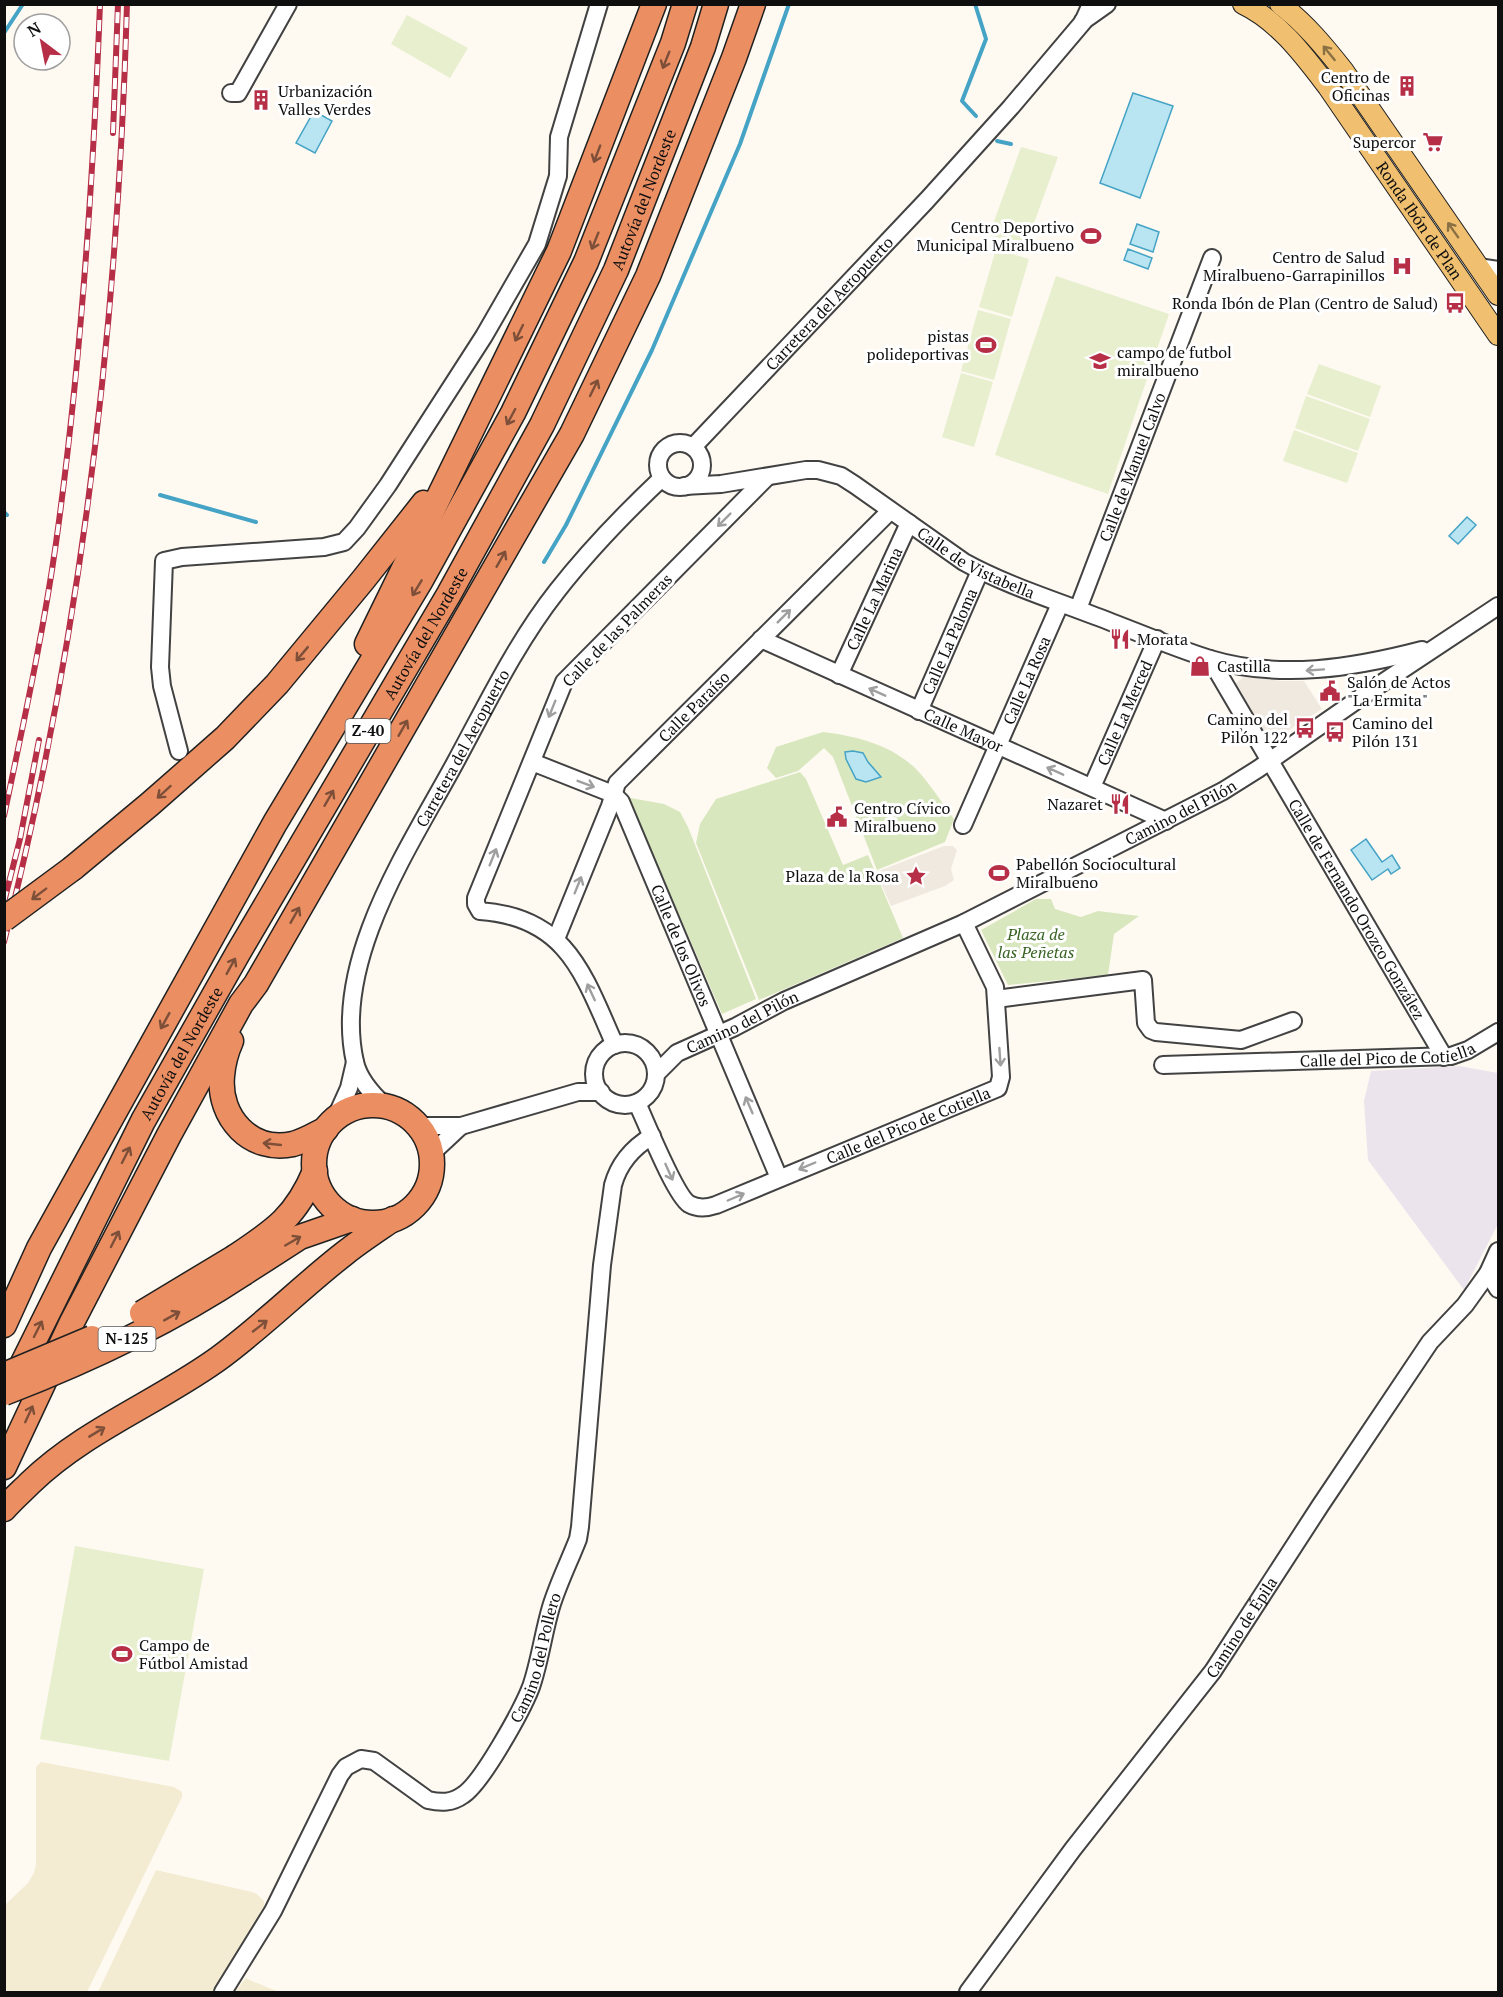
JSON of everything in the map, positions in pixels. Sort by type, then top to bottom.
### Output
[{"type":"highway","points":[[275,823],[276,805],[362,654],[559,251],[654,4]]},
{"type":"highway","name":"Autovía del Nordeste","points":[[4,1325],[39,1248],[275,823],[422,580],[513,413],[586,262],[673,43],[685,4]]},
{"type":"highway","name":"Autovía del Nordeste","points":[[4,1401],[143,1121],[238,953],[449,594],[542,425],[616,270],[703,47],[716,4]]},
{"type":"highway","points":[[385,1106],[354,1108],[301,1141],[281,1145],[262,1143],[243,1134],[231,1118],[222,1089],[225,1060],[232,1038],[256,984],[572,434],[648,276],[753,4]]},
{"type":"highway","points":[[4,919],[73,868],[150,804],[216,745],[277,684],[415,517],[459,453]]},
{"type":"highway","points":[[4,1467],[71,1324],[147,1177],[241,1004],[256,984]]},
{"type":"highway","name":"N-125","points":[[331,1124],[316,1149],[315,1171],[324,1197],[336,1210],[352,1219],[372,1223],[393,1219],[417,1203],[425,1192],[432,1167],[428,1142],[417,1126],[406,1116],[385,1106]]},
{"type":"highway","name":"N-125","points":[[4,1394],[94,1355],[198,1302],[291,1215],[304,1195],[315,1171]]},
{"type":"highway","name":"N-125","points":[[4,1375],[80,1344],[300,1237],[352,1219]]},
{"type":"highway","points":[[4,1509],[50,1464],[90,1436],[216,1360],[268,1320],[341,1256],[393,1219]]},
{"type":"main road","name":"Ronda Ibón de Plan","points":[[1243,4],[1271,23],[1328,87],[1498,335]]},
{"type":"main road","name":"Ronda Ibón de Plan","points":[[1280,4],[1315,35],[1343,70],[1498,295]]},
{"type":"street","points":[[231,93],[238,93],[288,4]]},
{"type":"street","points":[[179,751],[162,686],[160,667],[164,561],[324,547],[344,542],[357,528],[388,485],[484,336],[537,244],[558,176],[559,137],[599,4]]},
{"type":"street","name":"Carretera del Aeropuerto","points":[[1083,22],[1091,4]]},
{"type":"street","name":"Carretera del Aeropuerto","points":[[693,447],[927,200],[1011,107],[1083,22],[1107,4]]},
{"type":"street","name":"Calle de Manuel Calvo","points":[[1078,609],[1212,258]]},
{"type":"street","points":[[1479,267],[1498,270]]},
{"type":"street","points":[[678,443],[693,447],[700,456],[701,467],[695,480],[684,486],[673,485],[662,478],[658,465],[663,451],[672,444],[678,443]]},
{"type":"street","points":[[701,467],[711,478],[721,484]]},
{"type":"street","name":"Calle de Vistabella","points":[[684,486],[721,484],[806,470],[841,476],[980,571],[1060,604],[1210,659],[1236,665],[1301,670],[1361,664],[1434,647]]},
{"type":"street","name":"Carretera del Aeropuerto","points":[[331,1124],[349,1088],[355,1062],[352,1006],[360,956],[374,916],[406,853],[496,688],[540,613],[608,531],[662,478]]},
{"type":"street","name":"Calle de las Palmeras","points":[[556,939],[514,915],[480,911],[476,898],[564,682],[766,478]]},
{"type":"street","name":"Calle Paraíso","points":[[556,939],[620,780],[890,511]]},
{"type":"street","name":"Calle La Marina","points":[[839,675],[909,524]]},
{"type":"street","name":"Calle La Paloma","points":[[919,711],[980,571]]},
{"type":"street","name":"Calle La Rosa","points":[[963,825],[1060,604]]},
{"type":"street","name":"Camino del Pilón","points":[[656,1074],[677,1053],[720,1035],[771,1007],[964,923],[1230,787],[1434,647],[1498,606]]},
{"type":"street","name":"Calle Mayor","points":[[761,639],[1166,821]]},
{"type":"street","name":"Calle La Merced","points":[[1092,787],[1157,639]]},
{"type":"street","name":"Calle de Fernando Orozco González","points":[[1210,659],[1444,1057]]},
{"type":"street","points":[[1361,664],[1372,675],[1373,689]]},
{"type":"street","points":[[1223,679],[1236,665]]},
{"type":"street","points":[[532,762],[613,794]]},
{"type":"street","name":"Calle de los Olivos","points":[[613,794],[620,799],[627,813],[779,1178]]},
{"type":"street","name":"Calle del Pico de Cotiella","points":[[652,1136],[677,1191],[690,1205],[702,1208],[998,1088],[1001,1077],[994,987],[964,923]]},
{"type":"street","points":[[556,939],[575,962],[589,986],[615,1045]]},
{"type":"street","points":[[996,999],[1143,980],[1147,1027],[1156,1032],[1241,1040],[1293,1021]]},
{"type":"street","name":"Calle del Pico de Cotiella","points":[[1163,1065],[1444,1057],[1458,1055],[1498,1032]]},
{"type":"street","points":[[615,1045],[636,1045],[648,1053],[655,1066],[653,1088],[644,1099],[637,1103],[621,1105],[613,1102],[598,1085],[596,1064],[599,1058],[615,1045]]},
{"type":"street","name":"Camino del Pilón","points":[[648,1053],[677,1053]]},
{"type":"street","name":"Carretera del Aeropuerto","points":[[355,1062],[364,1083],[385,1106]]},
{"type":"street","points":[[417,1126],[461,1126],[598,1085]]},
{"type":"street","points":[[637,1103],[652,1136]]},
{"type":"street","points":[[431,1154],[461,1126]]},
{"type":"street","name":"Camino del Pollero","points":[[223,1992],[273,1911],[333,1787],[346,1767],[361,1759],[368,1759],[428,1800],[437,1802],[455,1799],[470,1789],[477,1780],[524,1703],[534,1679],[551,1608],[578,1539],[598,1308],[613,1185],[625,1158],[652,1136]]},
{"type":"street","name":"Camino de Épila","points":[[968,1992],[1073,1849],[1213,1671],[1430,1342],[1465,1305],[1488,1274],[1498,1251]]},
{"type":"street","points":[[1488,1274],[1498,1289]]},
{"type":"shaded area","points":[[1245,676],[1281,681],[1304,681],[1322,709],[1270,742],[1236,683]]},
{"type":"shaded area","name":"Plaza de la Rosa","points":[[944,846],[953,846],[957,850],[951,869],[954,880],[945,886],[891,906],[876,872]]},
{"type":"shaded area","points":[[1459,1066],[1498,1073],[1498,1224],[1464,1290],[1368,1160],[1364,1101],[1371,1071]]},
{"type":"shaded area","points":[[41,1762],[174,1787],[182,1792],[182,1797],[87,1992],[5,1992],[5,1905],[28,1883],[34,1873],[36,1864],[36,1767]]},
{"type":"shaded area","points":[[156,1870],[252,1892],[264,1901],[264,1910],[217,1992],[98,1992]]},
{"type":"shaded area","points":[[246,1978],[252,1981],[279,1992],[235,1992]]},
{"type":"green space","points":[[407,15],[468,48],[450,78],[391,44]]},
{"type":"green space","points":[[1021,147],[1058,157],[1026,245],[989,235]]},
{"type":"green space","points":[[996,249],[1029,259],[1012,317],[979,307]]},
{"type":"green space","points":[[1056,276],[1169,314],[1108,494],[995,455]]},
{"type":"green space","name":"pistas polideportivas","points":[[978,310],[1011,319],[994,380],[961,371]]},
{"type":"green space","points":[[1319,364],[1381,386],[1370,417],[1307,394]]},
{"type":"green space","points":[[961,373],[993,382],[974,447],[942,437]]},
{"type":"green space","points":[[1306,396],[1370,419],[1358,451],[1295,428]]},
{"type":"green space","points":[[1294,430],[1358,453],[1347,483],[1283,461]]},
{"type":"green space","points":[[823,732],[873,743],[897,754],[917,770],[954,819],[945,842],[877,870],[833,757],[824,748],[798,771],[776,778],[767,768],[776,747]]},
{"type":"green space","points":[[800,772],[806,779],[843,865],[868,855],[903,938],[759,1000],[696,843],[700,824],[716,799]]},
{"type":"green space","points":[[625,797],[664,804],[680,812],[756,999],[722,1014]]},
{"type":"green space","name":"Plaza de las Peñetas","points":[[1036,899],[1051,899],[1055,909],[1081,917],[1098,911],[1139,916],[1114,934],[1108,975],[1008,985],[981,930]]},
{"type":"green space","name":"Campo de Fútbol Amistad","points":[[75,1546],[204,1569],[169,1761],[40,1739]]},
{"type":"water","points":[[1133,93],[1173,106],[1140,198],[1100,183]]},
{"type":"water","points":[[314,111],[332,121],[315,153],[296,143]]},
{"type":"water","points":[[1137,224],[1159,232],[1153,252],[1130,244]]},
{"type":"water","points":[[1128,249],[1152,258],[1148,269],[1124,260]]},
{"type":"water","points":[[1467,517],[1476,525],[1458,544],[1449,536]]},
{"type":"water","points":[[845,752],[863,753],[881,777],[866,782],[856,779]]},
{"type":"water","points":[[1366,839],[1382,862],[1392,855],[1400,868],[1391,874],[1388,869],[1372,880],[1351,850]]},
{"type":"waterway","points":[[4,33],[23,4]]},
{"type":"waterway","points":[[544,562],[566,525],[652,350],[740,144],[789,4]]},
{"type":"waterway","points":[[975,4],[986,39],[962,101],[976,116]]},
{"type":"waterway","points":[[997,141],[1011,144]]},
{"type":"waterway","points":[[160,495],[256,522]]},
{"type":"waterway","points":[[4,512],[7,515]]},
{"type":"railway","points":[[4,816],[45,612],[65,476],[85,275],[100,4]]},
{"type":"railway","points":[[113,133],[118,4]]},
{"type":"railway","points":[[4,942],[55,711],[75,594],[91,477],[105,359],[115,241],[127,4]]},
{"type":"railway","points":[[4,902],[20,839],[39,740]]},
{"type":"place","name":"Centro de Oficinas","points":[[1407,86]]},
{"type":"place","name":"Urbanización Valles Verdes","points":[[261,100]]},
{"type":"place","name":"Supercor","points":[[1433,142]]},
{"type":"place","name":"Centro Deportivo Municipal Miralbueno","points":[[1091,236]]},
{"type":"place","name":"Centro de Salud Miralbueno-Garrapinillos","points":[[1402,266]]},
{"type":"place","name":"Ronda Ibón de Plan (Centro de Salud)","points":[[1455,303]]},
{"type":"place","name":"pistas polideportivas","points":[[986,345]]},
{"type":"place","name":"campo de futbol miralbueno","points":[[1100,361]]},
{"type":"place","name":"Morata","points":[[1120,639]]},
{"type":"place","name":"Castilla","points":[[1200,666]]},
{"type":"place","name":"Salón de Actos \"La Ermita\"","points":[[1330,691]]},
{"type":"place","name":"Camino del Pilón 122","points":[[1305,728]]},
{"type":"place","name":"Camino del Pilón 131","points":[[1335,732]]},
{"type":"place","name":"Nazaret","points":[[1120,804]]},
{"type":"place","name":"Centro Cívico Miralbueno","points":[[837,817]]},
{"type":"place","name":"Pabellón Sociocultural Miralbueno","points":[[999,873]]},
{"type":"place","name":"Plaza de la Rosa","points":[[916,876]]},
{"type":"place","name":"Campo de Fútbol Amistad","points":[[122,1654]]}]
